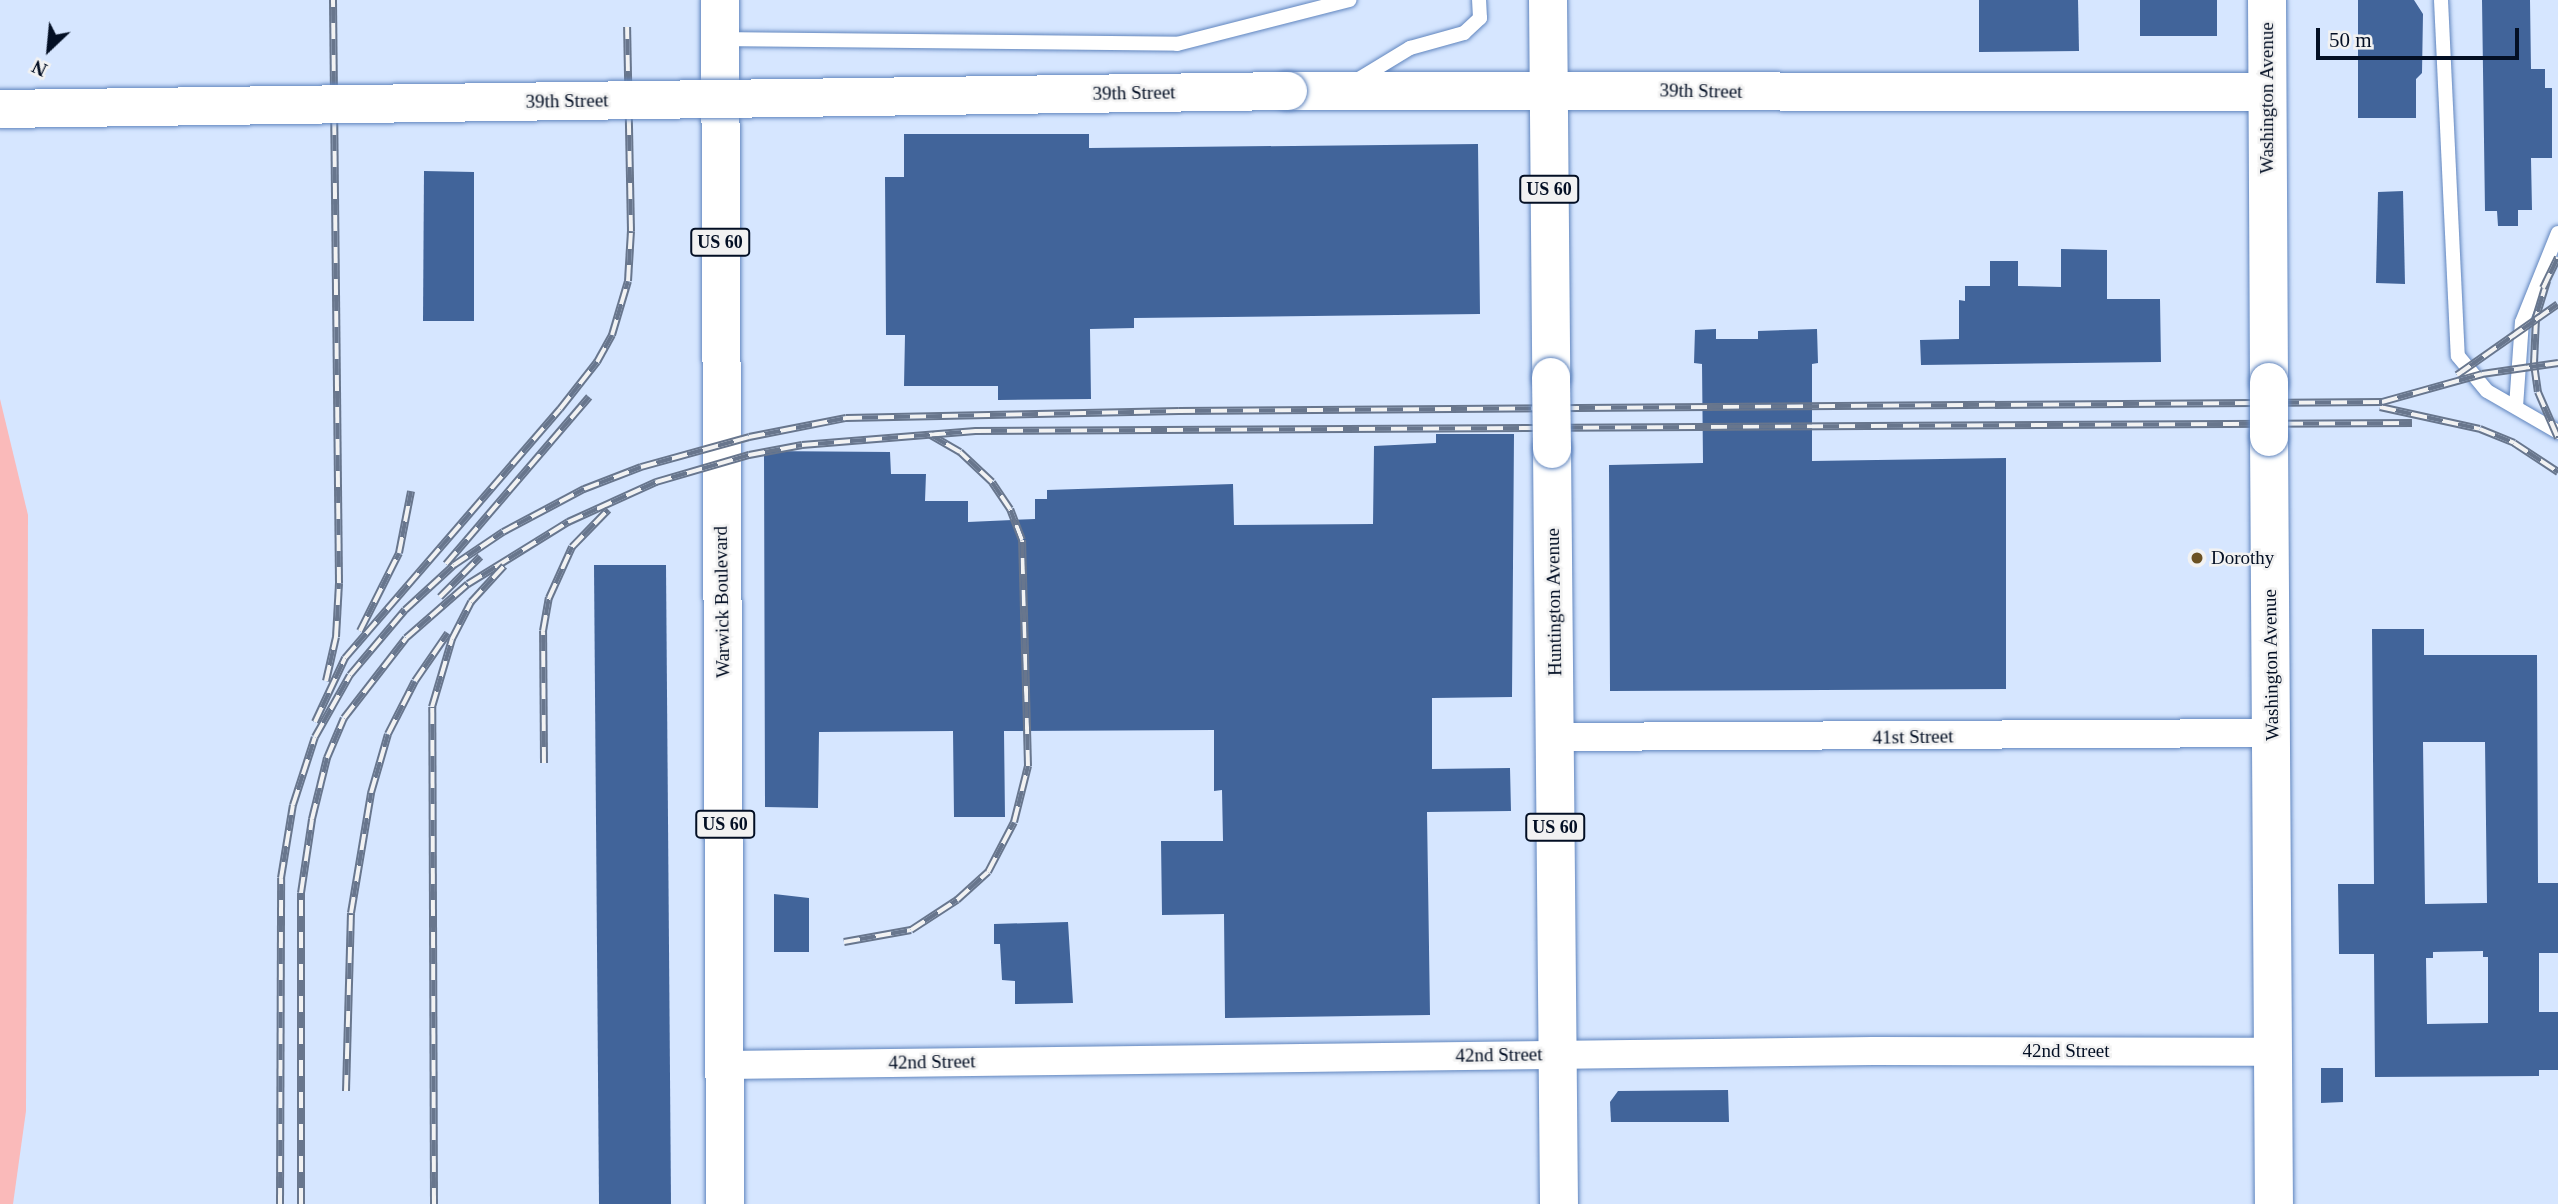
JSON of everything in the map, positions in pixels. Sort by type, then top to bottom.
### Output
[{"type":"main road","name":"Warwick Boulevard","points":[[720,0],[725,1204]]},
{"type":"main road","name":"Huntington Avenue","points":[[1548,0],[1559,1204]]},
{"type":"main road","name":"Washington Avenue","points":[[2267,0],[2274,1204]]},
{"type":"main road","name":"39th Street","points":[[0,109],[1341,90],[2267,92]]},
{"type":"street","name":"41st Street","points":[[1555,737],[2272,733]]},
{"type":"street","name":"42nd Street","points":[[725,1065],[1557,1054],[2273,1052]]},
{"type":"lane","points":[[720,39],[1178,44],[1349,0]]},
{"type":"lane","points":[[1341,90],[1410,48],[1464,33],[1480,18],[1479,0]]},
{"type":"lane","points":[[2441,0],[2458,356],[2487,391],[2558,432]]},
{"type":"lane","points":[[2516,407],[2522,322],[2558,233]]},
{"type":"shaded area","points":[[0,399],[28,515],[26,1111],[13,1204],[0,1204]]},
{"type":"building","points":[[1979,0],[2078,0],[2079,51],[1979,52]]},
{"type":"building","points":[[2140,0],[2217,0],[2217,36],[2140,36]]},
{"type":"building","points":[[2358,0],[2414,0],[2423,14],[2422,73],[2416,79],[2416,118],[2358,118]]},
{"type":"building","points":[[2482,0],[2530,0],[2531,69],[2545,69],[2545,88],[2552,88],[2552,158],[2531,158],[2532,210],[2518,210],[2518,226],[2498,226],[2497,211],[2485,211]]},
{"type":"building","points":[[904,134],[1089,134],[1089,148],[1478,144],[1480,314],[1134,318],[1134,328],[1090,329],[1091,399],[998,400],[998,386],[904,386],[905,335],[886,335],[885,177],[904,177]]},
{"type":"building","points":[[424,171],[474,172],[474,321],[423,321]]},
{"type":"building","points":[[2403,191],[2405,284],[2376,283],[2378,192]]},
{"type":"building","points":[[2061,249],[2107,250],[2107,299],[2160,299],[2161,362],[1921,365],[1920,340],[1959,339],[1959,300],[1965,301],[1965,286],[1990,286],[1990,261],[2018,261],[2018,286],[2061,287]]},
{"type":"building","points":[[1716,329],[1716,339],[1758,339],[1758,331],[1817,329],[1818,363],[1812,364],[1812,461],[2006,458],[2006,689],[1610,691],[1609,465],[1703,463],[1702,364],[1694,363],[1695,330]]},
{"type":"building","points":[[1436,434],[1514,434],[1512,697],[1432,698],[1432,769],[1510,768],[1511,811],[1427,812],[1430,1015],[1225,1018],[1224,914],[1162,915],[1161,841],[1223,841],[1222,790],[1214,791],[1214,730],[1004,731],[1005,817],[954,817],[953,731],[819,732],[818,808],[765,807],[764,451],[890,452],[891,474],[926,474],[925,501],[968,501],[968,522],[1035,519],[1035,499],[1047,499],[1047,490],[1233,484],[1234,525],[1373,524],[1374,446],[1436,443]]},
{"type":"building","points":[[594,565],[666,565],[671,1204],[599,1204]]},
{"type":"building","points":[[2372,629],[2424,629],[2424,655],[2537,655],[2538,883],[2558,883],[2558,953],[2539,953],[2539,1012],[2558,1012],[2558,1070],[2539,1070],[2539,1076],[2375,1077],[2374,954],[2339,954],[2338,884],[2374,884]],"holes":[[[2423,742],[2485,742],[2487,903],[2425,904]],[[2483,951],[2483,957],[2488,957],[2488,1023],[2427,1024],[2426,958],[2433,958],[2433,952]]]},
{"type":"building","points":[[774,894],[809,898],[809,952],[774,952]]},
{"type":"building","points":[[1068,922],[1073,1003],[1015,1004],[1015,981],[1002,980],[1000,944],[994,944],[994,924]]},
{"type":"building","points":[[2321,1068],[2343,1068],[2343,1102],[2321,1103]]},
{"type":"building","points":[[1728,1090],[1729,1122],[1611,1122],[1610,1102],[1618,1091]]},
{"type":"railway","points":[[326,681],[336,637],[339,583],[333,0]]},
{"type":"railway","points":[[315,722],[345,658],[560,409],[597,362],[612,335],[628,281],[631,231],[627,27]]},
{"type":"railway","points":[[2543,288],[2558,257]]},
{"type":"railway","points":[[2547,281],[2536,318],[2534,364],[2538,392],[2558,438]]},
{"type":"railway","points":[[2457,375],[2558,304]]},
{"type":"railway","points":[[280,1204],[281,878],[293,805],[315,737],[350,675],[405,610],[454,565],[503,532],[584,489],[641,467],[749,437],[846,418],[1179,411],[2382,402],[2482,374],[2558,363]]},
{"type":"railway","points":[[446,564],[589,397]]},
{"type":"railway","points":[[2380,407],[2480,429],[2514,443],[2558,472]]},
{"type":"railway","points":[[301,1204],[301,893],[312,819],[327,758],[344,718],[406,638],[468,584],[568,522],[656,482],[749,455],[802,445],[975,431],[2412,423]]},
{"type":"railway","points":[[844,942],[911,930],[957,900],[988,872],[1014,822],[1028,766],[1022,540],[1010,509],[992,482],[960,452],[931,435]]},
{"type":"railway","points":[[360,631],[399,553],[411,491]]},
{"type":"railway","points":[[544,763],[543,631],[549,598],[572,547],[608,510]]},
{"type":"railway","points":[[440,597],[480,557]]},
{"type":"railway","points":[[434,1204],[432,707],[452,639],[471,602],[504,566]]},
{"type":"railway","points":[[346,1091],[351,913],[371,793],[388,734],[415,681],[448,633]]},
{"type":"place","name":"Dorothy","points":[[2197,558]]}]
